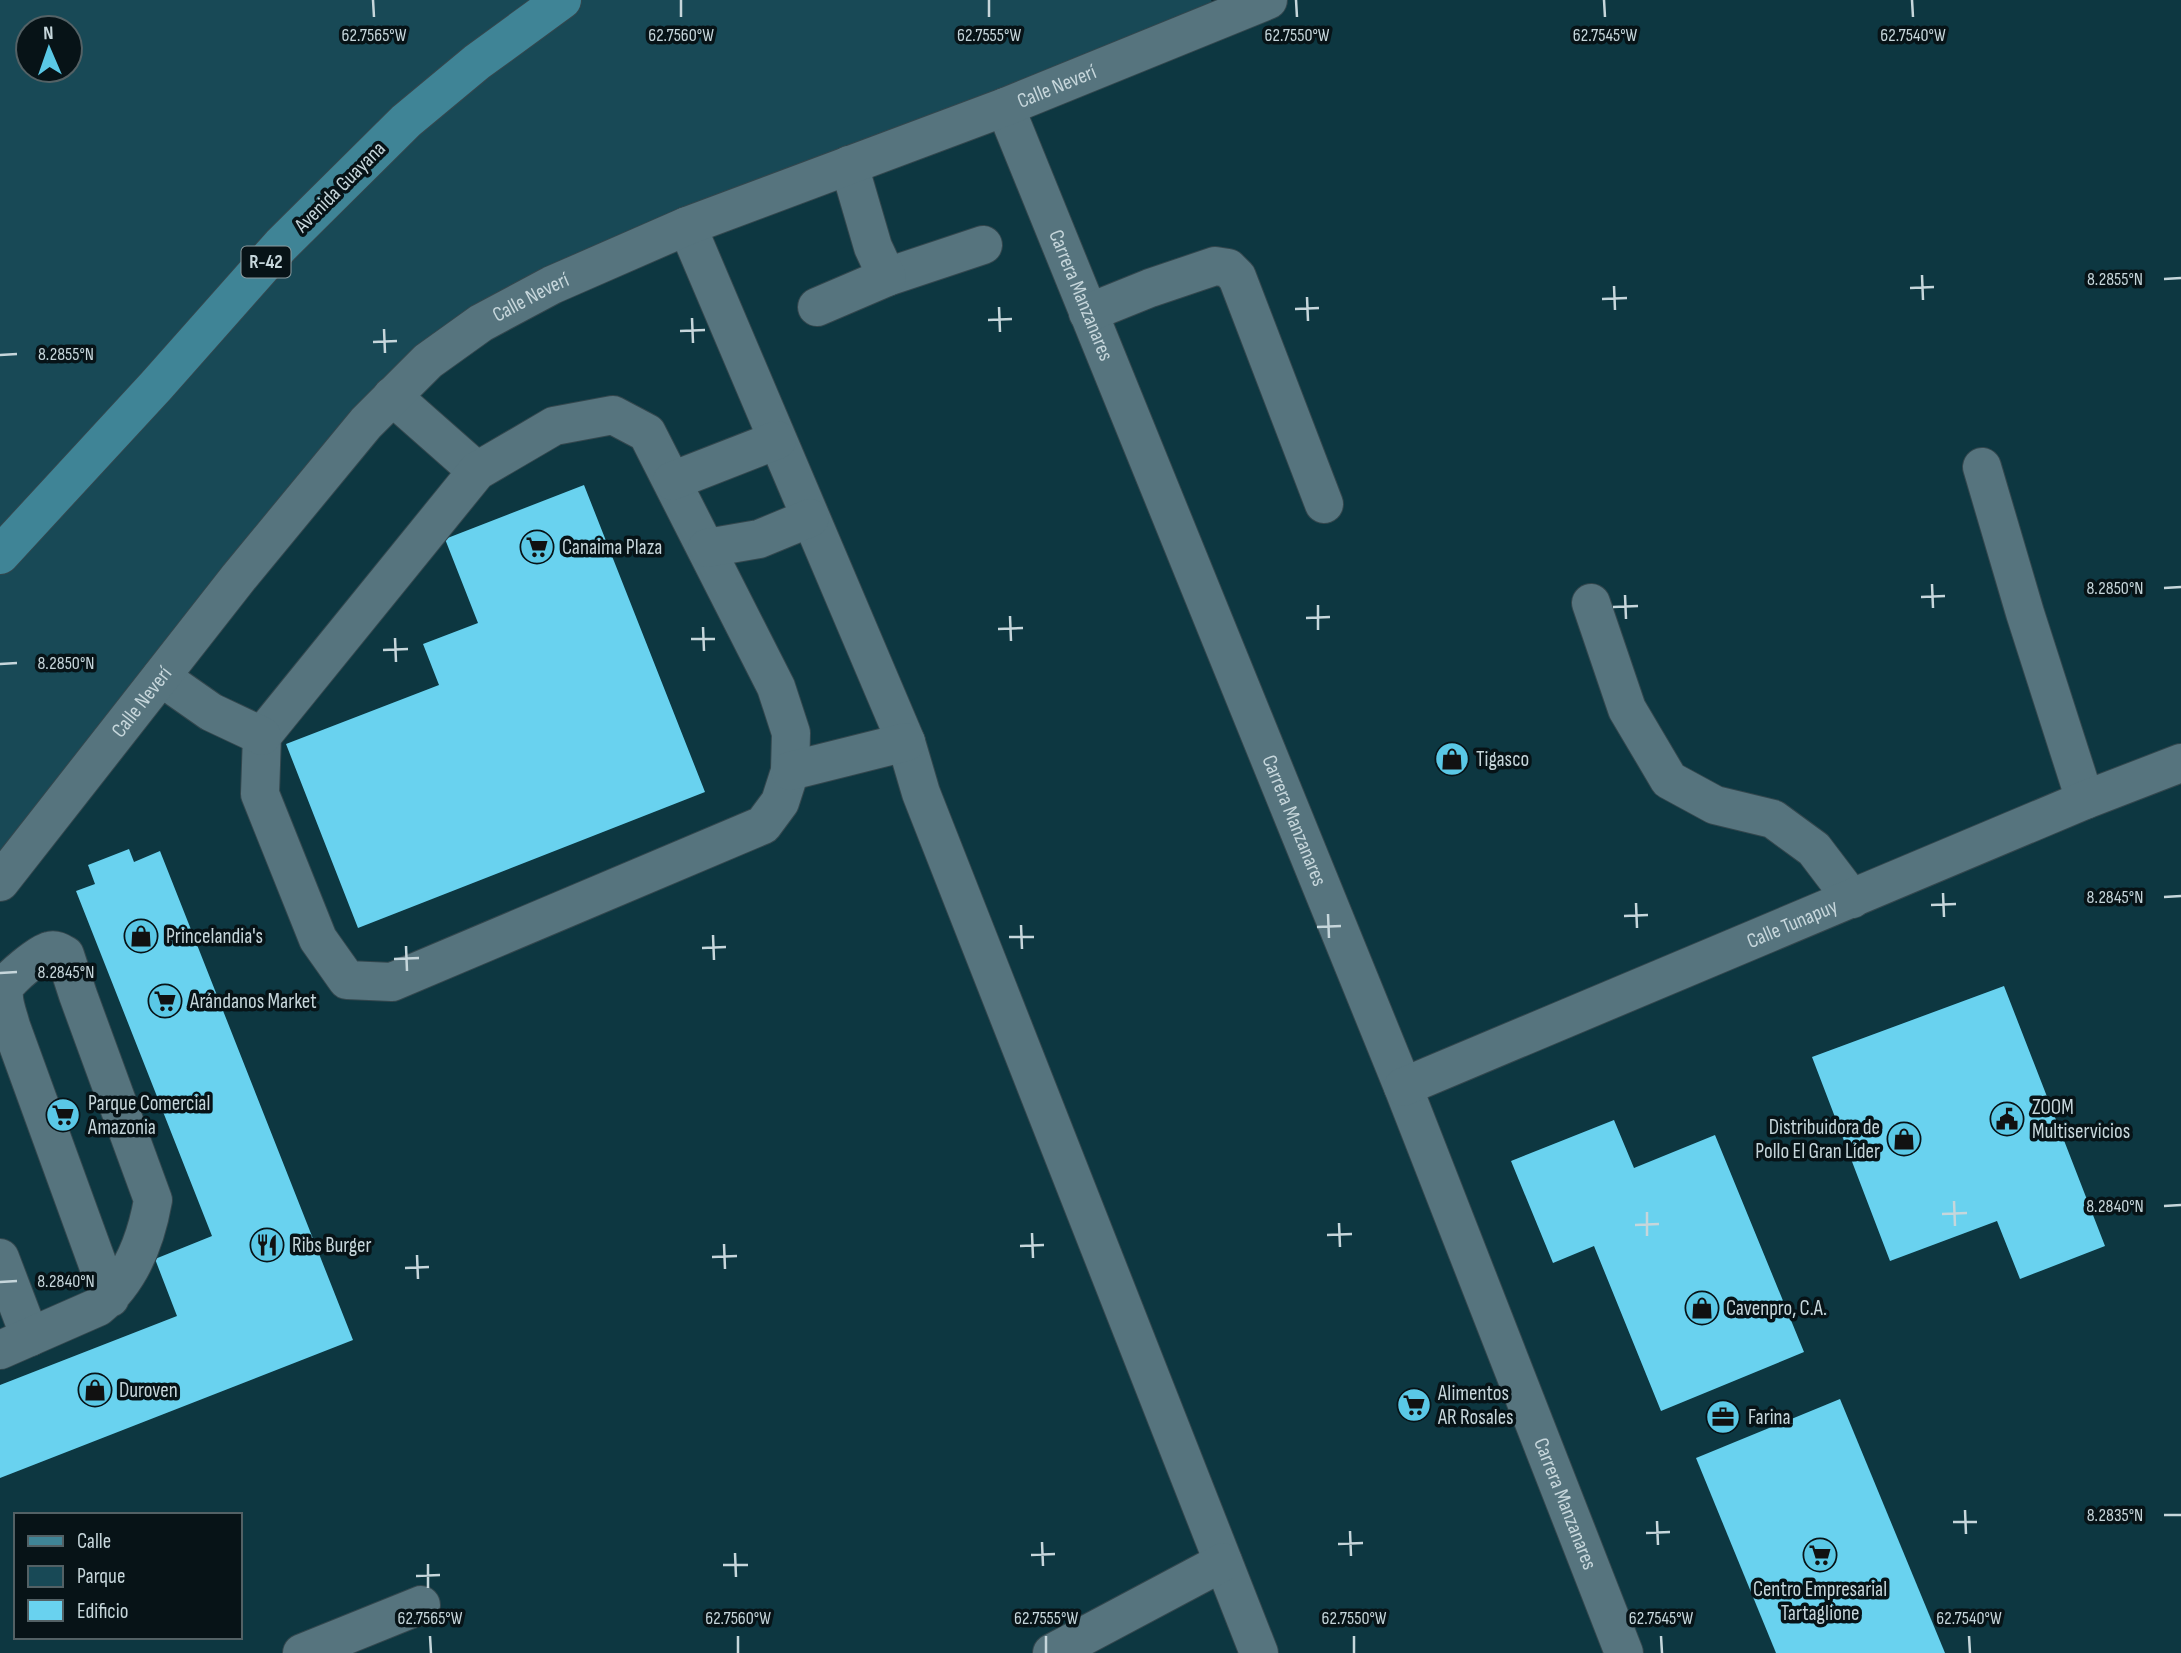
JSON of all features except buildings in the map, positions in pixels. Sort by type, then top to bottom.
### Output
[{"type":"main road","name":"Avenida Guayana","points":[[0,555],[147,396],[281,245],[396,131],[477,62],[562,0]]},
{"type":"street","name":"Calle Neverí","points":[[0,882],[239,577],[357,433],[428,361],[481,323],[552,285],[687,226],[1005,107],[1268,0]]},
{"type":"street","name":"Carrera Manzanares","points":[[1005,107],[1403,1087],[1624,1653]]},
{"type":"street","points":[[849,165],[873,247],[887,277]]},
{"type":"street","points":[[687,226],[905,742],[926,806],[1259,1653]]},
{"type":"street","points":[[817,307],[887,277],[983,246]]},
{"type":"street","points":[[1088,313],[1214,266],[1228,268],[1237,277],[1324,504]]},
{"type":"street","points":[[392,396],[477,471]]},
{"type":"street","points":[[613,415],[647,433],[672,481],[776,687],[791,733],[790,771],[780,802],[762,825],[392,982],[347,980],[318,939],[260,794],[262,736],[477,471],[554,426],[613,415]]},
{"type":"street","points":[[672,481],[777,440]]},
{"type":"street","points":[[1982,467],[2085,800]]},
{"type":"street","points":[[707,548],[759,539],[810,518]]},
{"type":"street","points":[[1591,603],[1626,709],[1669,780],[1715,805],[1773,819],[1814,849],[1852,899]]},
{"type":"street","points":[[161,677],[211,712],[262,736]]},
{"type":"street","points":[[790,771],[905,742]]},
{"type":"street","name":"Calle Tunapuy","points":[[1403,1087],[2085,800],[2181,763]]},
{"type":"street","points":[[0,1258],[15,1343],[99,1307],[110,1298],[137,1253],[153,1200],[65,955],[57,950],[47,951],[15,975],[5,986],[4,1000],[11,1026],[110,1298]]},
{"type":"street","points":[[1052,1653],[1223,1562]]},
{"type":"street","points":[[302,1653],[421,1605]]},
{"type":"shaded area","points":[[1272,0],[2181,0],[2181,1653],[0,1653],[0,885],[241,578],[484,323]]},
{"type":"green space","points":[[0,0],[1211,0],[1220,21],[689,226],[431,361],[0,885]]},
{"type":"place","name":"Canaima Plaza","points":[[537,547]]},
{"type":"place","name":"Tigasco","points":[[1452,759]]},
{"type":"place","name":"Princelandia's","points":[[141,936]]},
{"type":"place","name":"Arándanos Market","points":[[165,1001]]},
{"type":"place","name":"Parque Comercial Amazonia","points":[[63,1115]]},
{"type":"place","name":"ZOOM Multiservicios","points":[[2007,1119]]},
{"type":"place","name":"Distribuidora de Pollo El Gran Líder","points":[[1904,1139]]},
{"type":"place","name":"Ribs Burger","points":[[267,1245]]},
{"type":"place","name":"Cavenpro, C.A.","points":[[1702,1308]]},
{"type":"place","name":"Duroven","points":[[95,1390]]},
{"type":"place","name":"Alimentos AR Rosales","points":[[1414,1405]]},
{"type":"place","name":"Farina","points":[[1723,1417]]},
{"type":"place","name":"Centro Empresarial Tartaglione","points":[[1820,1555]]}]
